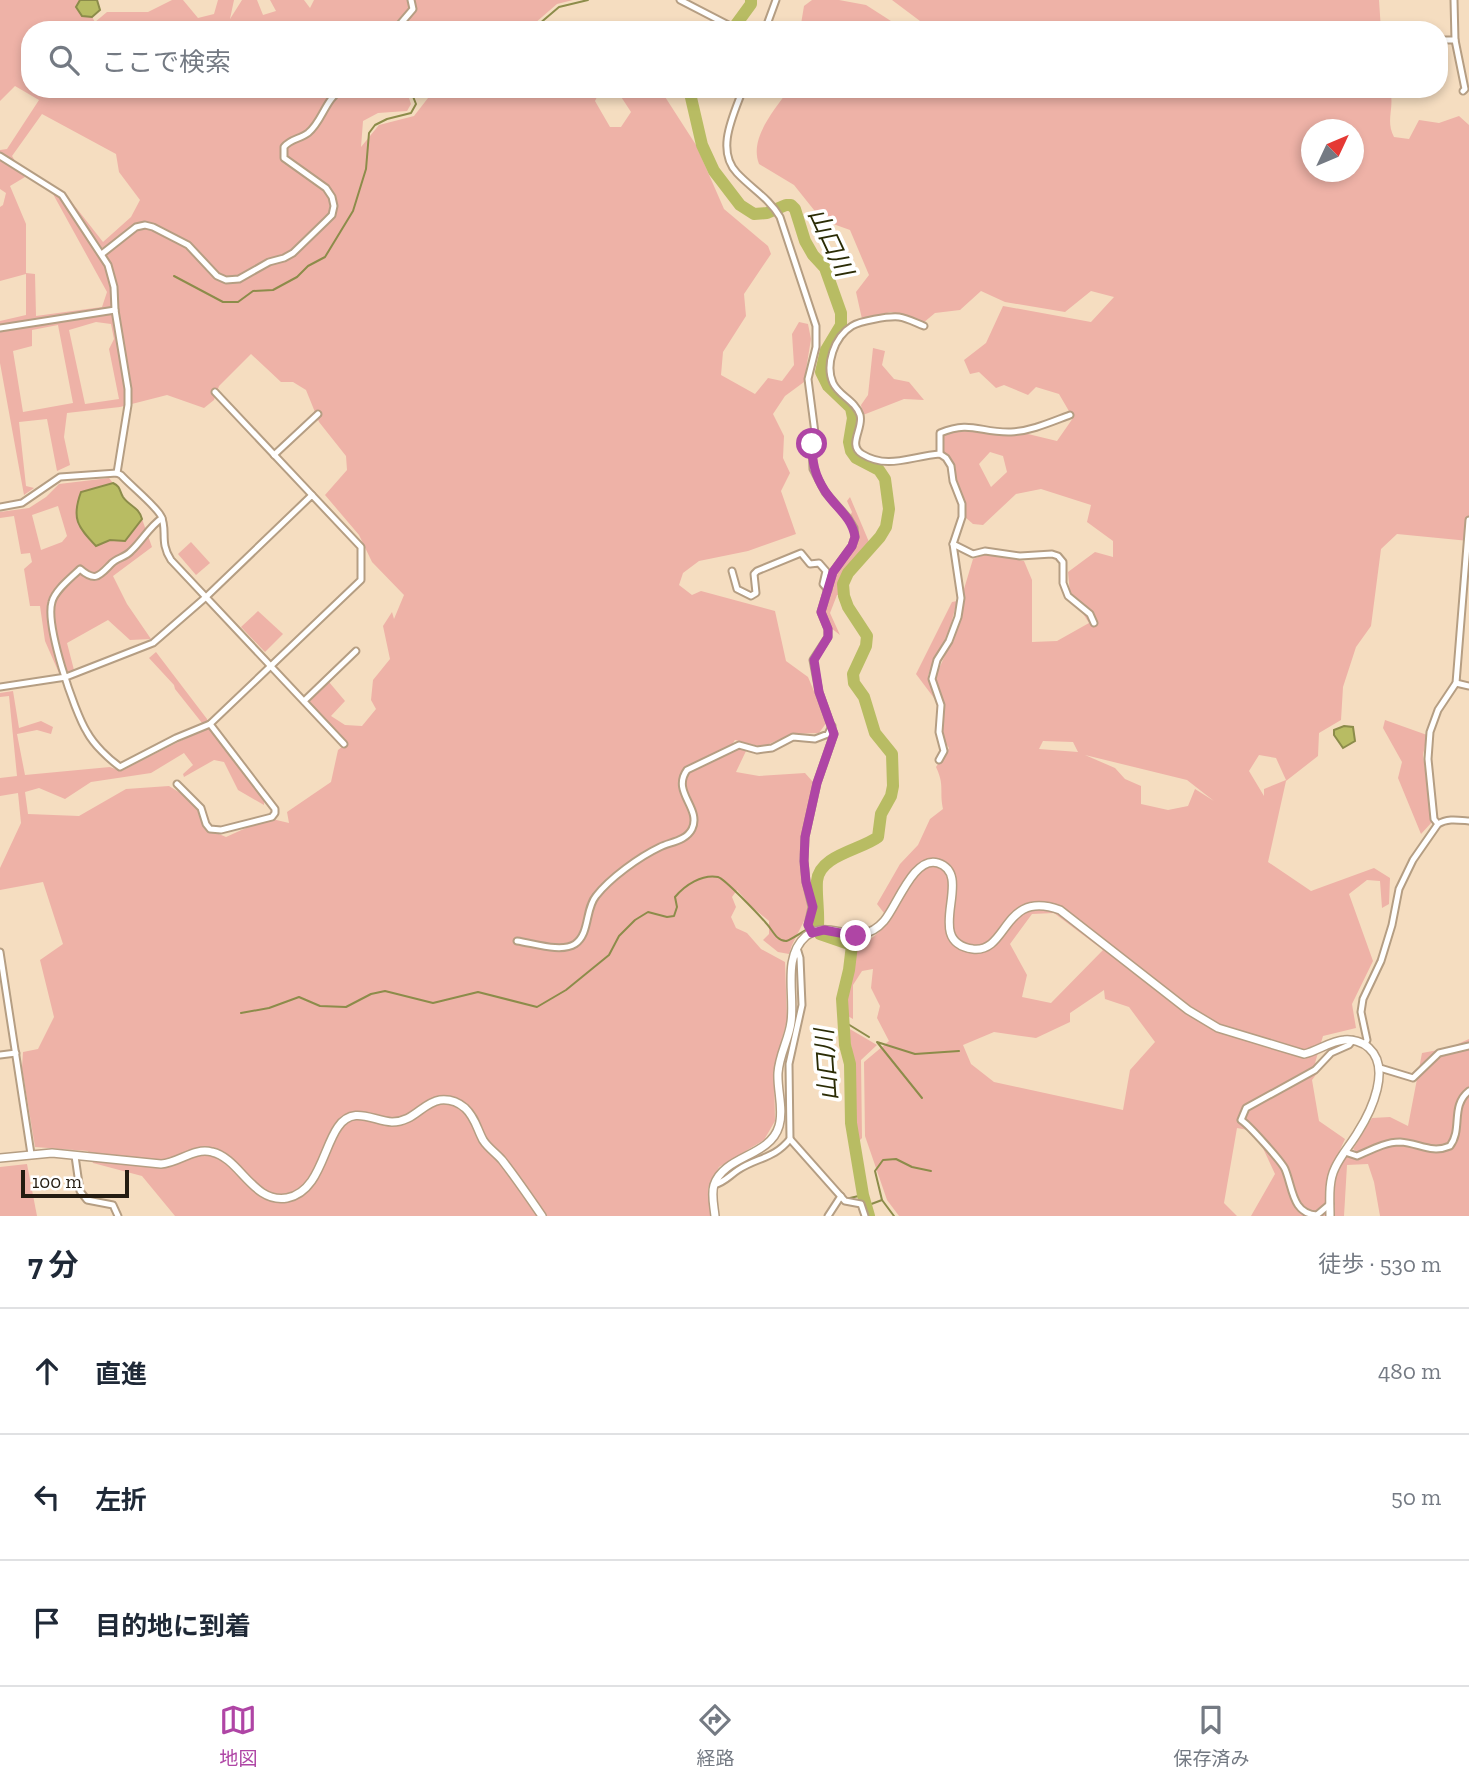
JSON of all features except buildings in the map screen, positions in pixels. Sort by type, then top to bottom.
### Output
[{"type":"street","points":[[402,21],[412,9],[411,0]]},
{"type":"street","points":[[680,0],[721,21]]},
{"type":"street","points":[[1454,0],[1455,40],[1465,89],[1463,91]]},
{"type":"street","points":[[769,21],[777,1]]},
{"type":"street","points":[[1448,40],[1455,40]]},
{"type":"street","points":[[103,253],[136,227],[145,225],[188,245],[217,276],[226,279],[239,279],[269,262],[293,253],[327,221],[334,206],[326,188],[290,163],[282,152],[288,142],[309,132],[317,124],[333,98]]},
{"type":"street","points":[[715,1216],[714,1186],[726,1168],[763,1146],[778,1130],[778,1073],[792,1021],[791,972],[797,948],[810,929],[813,907],[806,882],[805,837],[817,783],[832,742],[832,726],[819,692],[814,660],[828,637],[828,629],[821,612],[833,572],[852,546],[855,537],[848,519],[825,492],[813,470],[812,444],[815,433],[808,379],[816,347],[814,317],[780,217],[773,205],[737,173],[727,152],[730,126],[740,98]]},
{"type":"street","points":[[0,156],[62,195],[103,253],[114,287],[115,310],[128,389],[117,473]]},
{"type":"street","points":[[0,328],[115,310]]},
{"type":"street","points":[[923,326],[900,317],[884,317],[852,326],[831,354],[829,367],[837,390],[859,411],[861,421],[856,440],[860,453],[884,463],[940,454],[951,466],[953,481],[962,504],[962,517],[953,544],[961,598],[948,641],[932,671],[941,705],[939,732],[944,751],[939,760]]},
{"type":"street","points":[[816,347],[831,354]]},
{"type":"street","points":[[162,518],[154,523],[128,555],[113,562],[99,576],[87,575],[80,569],[54,596],[51,604],[52,634],[88,734],[120,767],[210,724],[361,580],[361,547],[215,392]]},
{"type":"street","points":[[274,455],[318,414]]},
{"type":"street","points":[[940,454],[940,433],[955,427],[1012,432],[1042,426],[1070,415]]},
{"type":"street","points":[[0,507],[22,503],[60,477],[117,473],[162,518],[165,551],[344,744]]},
{"type":"street","points":[[0,687],[66,677],[153,643],[206,597],[312,495]]},
{"type":"street","points":[[1438,824],[1434,819],[1428,759],[1430,732],[1438,710],[1456,683],[1469,520]]},
{"type":"street","points":[[953,544],[974,554],[985,551],[1020,556],[1058,556],[1063,562],[1063,583],[1068,597],[1090,614],[1094,623]]},
{"type":"street","points":[[733,571],[737,589],[751,596],[757,593],[754,574],[757,571],[801,553],[810,564],[819,563],[826,571],[823,584],[828,590]]},
{"type":"street","points":[[304,701],[356,651]]},
{"type":"street","points":[[1456,683],[1469,686]]},
{"type":"street","points":[[177,784],[201,808],[210,829],[221,831],[272,817],[275,813],[275,809],[210,724]]},
{"type":"street","points":[[517,941],[562,948],[573,946],[582,938],[595,897],[628,867],[659,847],[684,838],[692,830],[694,817],[681,783],[687,770],[739,746],[757,750],[772,748],[793,737],[815,739],[828,734],[832,726]]},
{"type":"street","points":[[1365,1044],[1367,1040],[1362,1012],[1363,999],[1381,961],[1399,889],[1413,860],[1438,824],[1443,821],[1469,821]]},
{"type":"street","points":[[810,929],[856,936],[871,933],[884,921],[916,870],[924,863],[938,863],[949,871],[954,886],[948,924],[953,938],[961,945],[974,949],[984,948],[995,940],[1014,915],[1032,905],[1046,905],[1060,910],[1188,1010],[1218,1028],[1304,1054],[1342,1040],[1365,1044],[1377,1059],[1380,1068],[1371,1105],[1360,1130],[1335,1168],[1331,1180],[1330,1216]]},
{"type":"street","points":[[797,948],[800,958],[802,1005],[789,1064],[790,1139],[847,1203],[861,1204],[865,1216]]},
{"type":"street","points":[[0,952],[31,1154]]},
{"type":"street","points":[[1330,1204],[1317,1215],[1308,1215],[1301,1210],[1293,1197],[1284,1167],[1249,1125],[1241,1120],[1246,1108],[1315,1070],[1331,1053],[1349,1045],[1353,1040]]},
{"type":"street","points":[[1380,1068],[1413,1078],[1439,1053],[1469,1046]]},
{"type":"street","points":[[0,1055],[16,1053]]},
{"type":"street","points":[[1345,1152],[1357,1156],[1387,1143],[1402,1142],[1434,1150],[1450,1146],[1458,1133],[1458,1105],[1469,1091]]},
{"type":"street","points":[[0,1158],[52,1153],[161,1164],[172,1163],[199,1151],[209,1151],[227,1160],[268,1196],[288,1198],[297,1195],[313,1178],[328,1152],[337,1127],[344,1121],[362,1115],[394,1122],[417,1114],[432,1103],[450,1101],[470,1113],[484,1142],[499,1157],[542,1216]]},
{"type":"street","points":[[714,1186],[723,1183],[739,1169],[772,1156],[790,1139]]},
{"type":"street","points":[[75,1156],[80,1191],[87,1200],[113,1205],[118,1216]]},
{"type":"street","points":[[828,1216],[841,1196]]},
{"type":"shaded area","points":[[0,0],[80,0],[76,7],[82,16],[92,17],[94,21],[21,21],[21,90],[15,86],[0,101]]},
{"type":"shaded area","points":[[80,0],[97,0],[100,10],[92,17],[82,16],[76,7]]},
{"type":"shaded area","points":[[172,0],[183,0],[198,18],[214,14],[218,0],[234,0],[230,19],[242,0],[257,0],[263,15],[276,11],[270,0],[304,0],[310,8],[314,0],[573,0],[557,4],[537,21],[96,21],[107,12],[148,12]]},
{"type":"shaded area","points":[[812,0],[839,0],[866,5],[891,21],[802,21],[804,6]]},
{"type":"shaded area","points":[[892,0],[1379,0],[1380,21],[920,21]]},
{"type":"shaded area","points":[[36,98],[409,98],[411,104],[407,111],[378,113],[363,121],[361,147],[379,125],[414,116],[428,98],[596,98],[595,101],[610,127],[621,127],[631,112],[622,98],[666,98],[696,145],[724,209],[768,246],[771,254],[744,294],[746,316],[723,352],[721,375],[755,394],[768,378],[782,381],[794,365],[792,334],[799,322],[808,324],[811,339],[804,382],[785,396],[773,414],[784,436],[783,458],[790,473],[781,491],[796,534],[748,551],[699,561],[683,573],[679,585],[692,595],[701,591],[775,611],[786,661],[808,677],[827,722],[819,733],[792,734],[762,747],[735,740],[731,746],[746,751],[736,772],[759,776],[805,773],[813,782],[799,860],[809,911],[789,954],[778,952],[763,940],[769,934],[769,921],[737,890],[732,897],[736,907],[731,917],[736,928],[747,933],[761,949],[785,962],[787,1020],[774,1069],[775,1121],[764,1140],[719,1167],[708,1188],[711,1216],[175,1216],[142,1176],[93,1163],[88,1151],[35,1147],[22,1068],[23,1052],[38,1049],[54,1017],[40,960],[63,944],[43,882],[0,890],[0,868],[21,823],[18,793],[0,796],[0,778],[17,776],[9,696],[0,697],[0,693],[13,691],[19,728],[41,721],[53,727],[51,734],[37,730],[17,734],[25,775],[110,767],[121,771],[200,731],[202,723],[174,685],[149,658],[156,652],[207,719],[209,728],[264,798],[264,805],[238,790],[224,762],[214,760],[184,777],[183,774],[193,765],[184,753],[151,773],[91,782],[65,799],[39,788],[25,792],[28,814],[79,816],[126,789],[169,786],[198,804],[207,829],[226,837],[268,818],[289,823],[287,812],[331,782],[338,750],[347,743],[309,702],[329,682],[345,701],[331,716],[345,725],[362,726],[376,709],[371,700],[373,680],[390,659],[383,626],[392,612],[394,619],[404,595],[372,562],[359,535],[325,495],[347,470],[346,456],[319,422],[306,390],[293,382],[281,382],[251,354],[219,386],[214,400],[204,408],[167,395],[120,407],[67,413],[64,437],[70,465],[57,471],[47,419],[19,422],[26,486],[34,488],[24,495],[0,363],[0,321],[26,315],[26,274],[0,281],[0,207],[6,193],[0,189],[0,150],[7,149],[39,100]],"holes":[[[42,114],[116,154],[119,172],[140,200],[131,217],[103,242],[63,191],[53,194],[107,292],[102,307],[36,316],[35,274],[26,273],[26,224],[10,186],[25,177],[12,156]],[[96,322],[111,324],[114,339],[109,349],[119,399],[85,404],[69,330]],[[58,325],[73,403],[23,412],[13,351],[32,346],[32,330]]]},
{"type":"shaded area","points":[[783,98],[1391,98],[1390,125],[1394,137],[1409,139],[1419,120],[1439,123],[1459,116],[1469,125],[1469,541],[1397,534],[1381,549],[1371,626],[1356,647],[1343,687],[1341,720],[1319,733],[1318,756],[1286,781],[1268,862],[1311,891],[1374,868],[1390,878],[1389,904],[1382,908],[1380,881],[1367,880],[1349,894],[1373,961],[1352,1004],[1356,1028],[1323,1036],[1315,1063],[1329,1057],[1312,1080],[1319,1121],[1345,1139],[1339,1152],[1362,1156],[1353,1149],[1372,1118],[1390,1117],[1408,1126],[1422,1053],[1449,1048],[1469,1039],[1469,1216],[1380,1216],[1368,1164],[1347,1165],[1344,1216],[1251,1216],[1275,1174],[1262,1146],[1248,1130],[1237,1128],[1224,1203],[1237,1216],[899,1216],[887,1200],[865,1136],[864,1062],[889,1041],[877,1018],[880,1006],[871,988],[873,969],[862,971],[853,985],[853,1019],[846,1015],[844,1000],[854,970],[856,942],[867,942],[879,932],[884,913],[877,904],[900,864],[918,845],[930,819],[943,809],[941,784],[936,767],[949,748],[941,736],[943,704],[935,677],[960,623],[964,589],[973,559],[987,554],[1024,561],[1032,580],[1032,642],[1057,641],[1089,623],[1070,593],[1068,572],[1095,552],[1113,557],[1113,541],[1087,522],[1091,505],[1041,489],[1016,494],[983,525],[973,524],[965,517],[965,505],[956,485],[954,463],[944,453],[942,435],[960,428],[988,434],[1028,434],[1057,441],[1073,418],[1059,394],[1036,387],[1028,395],[1004,385],[996,388],[979,372],[970,374],[964,360],[986,343],[1003,306],[1091,322],[1114,297],[1091,291],[1065,312],[1005,302],[981,291],[960,310],[935,313],[923,323],[891,312],[862,319],[856,292],[869,275],[850,230],[822,220],[794,185],[759,164],[757,144],[765,125]],"holes":[[[990,452],[1003,456],[1007,472],[991,487],[979,464]],[[1043,741],[1073,742],[1078,752],[1039,749]],[[1085,755],[1187,780],[1214,801],[1195,789],[1188,806],[1168,810],[1141,804],[1141,786],[1125,779],[1115,768]],[[1259,755],[1276,758],[1286,780],[1264,789],[1264,796],[1249,771]],[[1054,913],[1103,950],[1051,1003],[1022,997],[1027,975],[1010,944],[1032,914]],[[1104,990],[1105,999],[1129,1007],[1155,1042],[1130,1070],[1123,1110],[994,1082],[971,1064],[963,1045],[994,1032],[1036,1038],[1070,1022],[1070,1013]]]},
{"type":"shaded area","points":[[873,348],[885,351],[882,365],[894,379],[909,382],[924,400],[904,399],[863,415],[861,405],[868,395]]},
{"type":"shaded area","points":[[109,478],[113,483],[81,492],[96,546],[110,540],[125,541],[142,519],[152,547],[113,576],[127,604],[151,639],[130,640],[108,620],[67,643],[74,670],[59,673],[45,641],[40,606],[30,606],[24,569],[32,562],[30,553],[21,554],[14,516],[0,518],[0,512],[29,508],[59,484]],"holes":[[[58,506],[67,536],[62,542],[41,550],[32,515]]]},
{"type":"shaded area","points":[[113,483],[119,487],[125,500],[139,512],[142,519],[125,541],[110,540],[96,546],[78,522],[78,501],[81,492]]},
{"type":"shaded area","points":[[850,497],[869,542],[845,573],[841,595],[837,595],[830,613],[840,635],[831,628],[824,611],[837,571],[857,544],[858,531],[850,516],[852,512],[847,501]]},
{"type":"shaded area","points":[[191,542],[210,563],[196,575],[178,554]]},
{"type":"shaded area","points":[[957,601],[949,632],[928,676],[937,702],[916,674],[952,602]]},
{"type":"shaded area","points":[[258,611],[283,634],[265,652],[241,627]]},
{"type":"shaded area","points":[[1385,720],[1427,735],[1423,755],[1432,822],[1421,834],[1398,778],[1402,762],[1383,728]]},
{"type":"shaded area","points":[[1344,726],[1353,727],[1355,741],[1343,748],[1334,735],[1334,730]]},
{"type":"shaded area","points":[[848,1028],[877,1045],[861,1060],[862,1138],[858,1142],[855,1124],[855,1067]]},
{"type":"shaded area","points":[[27,1164],[37,1216],[0,1216],[0,1167]]},
{"type":"waterway","points":[[543,21],[559,7],[588,0]]},
{"type":"waterway","name":"山口川","points":[[739,21],[751,0]]},
{"type":"waterway","points":[[174,276],[223,302],[238,302],[253,291],[273,290],[325,257],[353,211],[366,169],[369,133],[375,125],[387,119],[411,113],[416,104],[414,98]]},
{"type":"waterway","name":"山口川","points":[[691,98],[702,145],[714,171],[740,205],[754,214],[767,213],[786,205],[795,209],[805,241],[825,268],[841,313],[841,325],[826,350],[821,372],[828,386],[851,408],[851,451],[856,458],[879,470],[885,479],[889,509],[886,527],[848,573],[843,584],[848,607],[867,636],[866,646],[853,674],[854,683],[864,697],[875,733],[892,754],[893,786],[891,796],[881,814],[878,837],[833,859],[819,872],[818,925]]},
{"type":"waterway","points":[[241,1013],[269,1008],[299,997],[320,1006],[346,1007],[371,994],[385,991],[433,1003],[478,992],[537,1007],[566,990],[609,955],[619,936],[635,920],[648,912],[674,916],[677,907],[675,897],[684,888],[706,877],[718,877],[727,884],[777,937],[783,940],[792,938],[818,921]]},
{"type":"waterway","name":"山口川","points":[[820,934],[852,945],[842,999],[845,1045],[850,1064],[851,1123],[869,1216]]},
{"type":"waterway","points":[[843,1021],[869,1037]]},
{"type":"waterway","points":[[922,1098],[877,1042],[915,1054],[959,1051]]},
{"type":"waterway","points":[[882,1200],[875,1171],[883,1160],[896,1159],[912,1167],[931,1171]]},
{"type":"waterway","points":[[850,1198],[863,1195]]},
{"type":"waterway","points":[[866,1206],[882,1200],[894,1216]]},
{"type":"route","points":[[812,444],[813,470],[825,492],[854,528],[855,537],[852,546],[833,572],[821,612],[828,629],[828,637],[814,660],[819,692],[834,734],[817,783],[805,837],[806,882],[813,907],[808,925],[812,933],[824,930],[856,936]]}]
